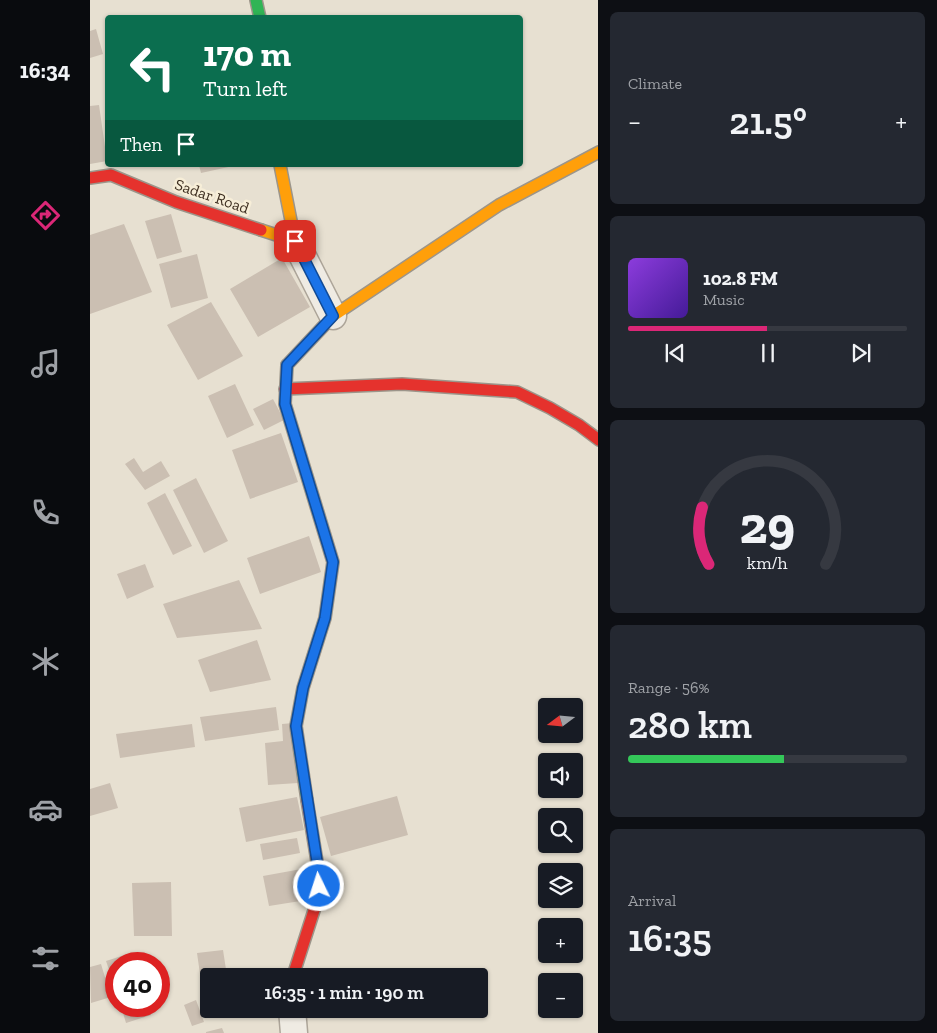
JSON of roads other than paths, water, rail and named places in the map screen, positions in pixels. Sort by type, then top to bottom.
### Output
[{"type":"street","points":[[256,0],[259,15]]},
{"type":"street","points":[[296,968],[318,898],[319,874],[296,726],[303,688],[325,618],[333,562],[285,404],[287,365],[333,316],[499,205],[598,152]]},
{"type":"street","points":[[280,167],[295,241],[333,316]]},
{"type":"street","name":"Sadar Road","points":[[90,178],[112,175],[176,202],[295,241]]},
{"type":"street","points":[[285,389],[402,384],[517,392],[579,425],[598,440]]},
{"type":"street","points":[[293,1018],[294,1033]]}]
